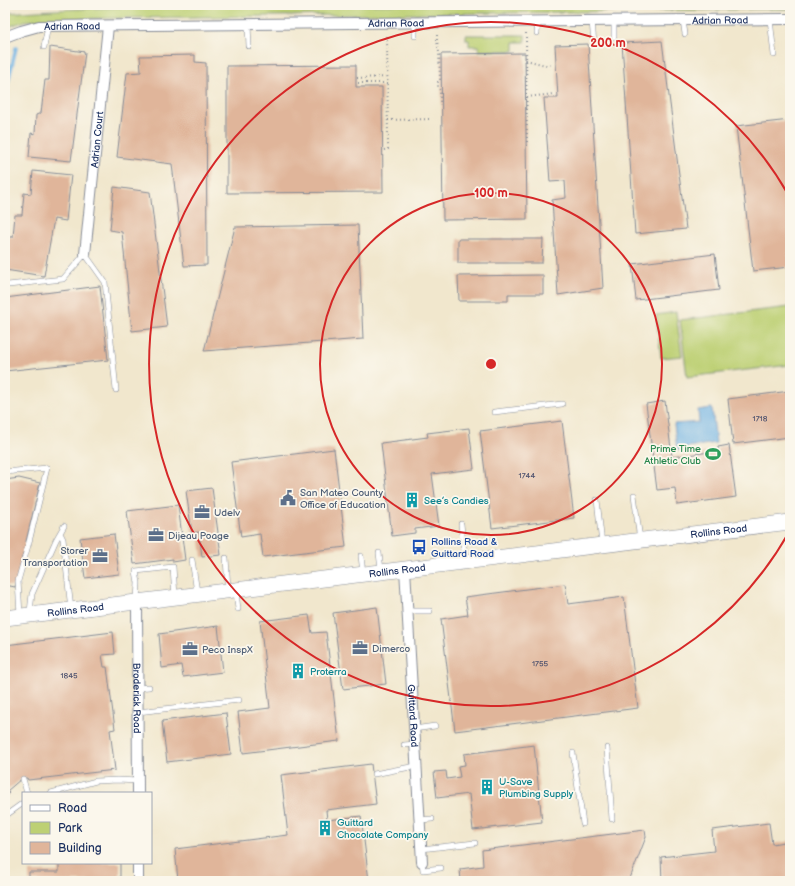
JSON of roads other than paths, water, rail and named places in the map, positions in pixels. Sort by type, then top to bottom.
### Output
[{"type":"main road","name":"Rollins Road","points":[[5,618],[790,522]]},
{"type":"street","name":"Adrian Road","points":[[5,37],[20,30],[39,26],[790,19]]},
{"type":"street","name":"Adrian Court","points":[[85,254],[108,26]]},
{"type":"street","name":"Guittard Road","points":[[405,569],[422,862]]},
{"type":"street","name":"Broderick Road","points":[[137,603],[138,792]]},
{"type":"street","points":[[138,864],[138,881]]},
{"type":"lane","points":[[770,19],[774,55]]},
{"type":"lane","points":[[683,20],[685,34]]},
{"type":"lane","points":[[592,21],[594,44]]},
{"type":"lane","points":[[614,21],[614,37]]},
{"type":"lane","points":[[537,33],[538,22]]},
{"type":"lane","points":[[415,23],[415,36]]},
{"type":"lane","points":[[248,25],[249,46]]},
{"type":"lane","points":[[44,47],[48,26]]},
{"type":"lane","points":[[8,285],[63,279],[85,254],[105,282],[116,390]]},
{"type":"lane","points":[[494,412],[562,404]]},
{"type":"lane","points":[[5,472],[47,468],[18,581],[25,616]]},
{"type":"lane","points":[[634,495],[640,540]]},
{"type":"lane","points":[[597,500],[602,545]]},
{"type":"lane","points":[[461,524],[466,562]]},
{"type":"lane","points":[[25,616],[32,594],[64,526]]},
{"type":"lane","points":[[60,533],[63,539],[71,611]]},
{"type":"lane","points":[[379,553],[381,572]]},
{"type":"lane","points":[[362,556],[364,574]]},
{"type":"lane","points":[[226,558],[232,591],[238,609]]},
{"type":"lane","points":[[192,560],[198,595]]},
{"type":"lane","points":[[137,603],[138,583],[136,571],[173,567],[175,598]]},
{"type":"lane","points":[[408,611],[430,611]]},
{"type":"lane","points":[[138,688],[149,687]]},
{"type":"lane","points":[[138,712],[239,700]]},
{"type":"lane","points":[[414,729],[435,726]]},
{"type":"lane","points":[[404,745],[415,744]]},
{"type":"lane","points":[[607,748],[612,819]]},
{"type":"lane","points":[[573,753],[583,824]]},
{"type":"lane","points":[[374,774],[416,766]]},
{"type":"lane","points":[[23,779],[27,792]]},
{"type":"lane","points":[[54,792],[96,780],[138,781]]},
{"type":"lane","points":[[5,816],[22,804]]},
{"type":"lane","points":[[420,820],[432,819]]},
{"type":"lane","points":[[421,849],[475,843]]},
{"type":"lane","points":[[422,862],[423,870],[441,868]]},
{"type":"water","points":[[712,408],[716,443],[680,448],[680,450],[677,450],[674,424],[699,422],[698,410]]},
{"type":"waterway","points":[[5,95],[16,48]]},
{"type":"place","name":"Prime Time Athletic Club","points":[[713,454]]},
{"type":"place","name":"San Mateo County Office of Education","points":[[288,498]]},
{"type":"place","name":"See’s Candies","points":[[412,500]]},
{"type":"place","name":"Udelv","points":[[202,512]]},
{"type":"place","name":"Dijeau Poage","points":[[156,535]]},
{"type":"place","name":"Rollins Road & Guittard Road","points":[[419,547]]},
{"type":"place","name":"Storer Transportation","points":[[100,556]]},
{"type":"place","name":"Dimerco","points":[[360,648]]},
{"type":"place","name":"Peco InspX","points":[[190,649]]},
{"type":"place","name":"Proterra","points":[[298,671]]},
{"type":"place","name":"U-Save Plumbing Supply","points":[[487,787]]},
{"type":"place","name":"Guittard Chocolate Company","points":[[325,828]]}]
